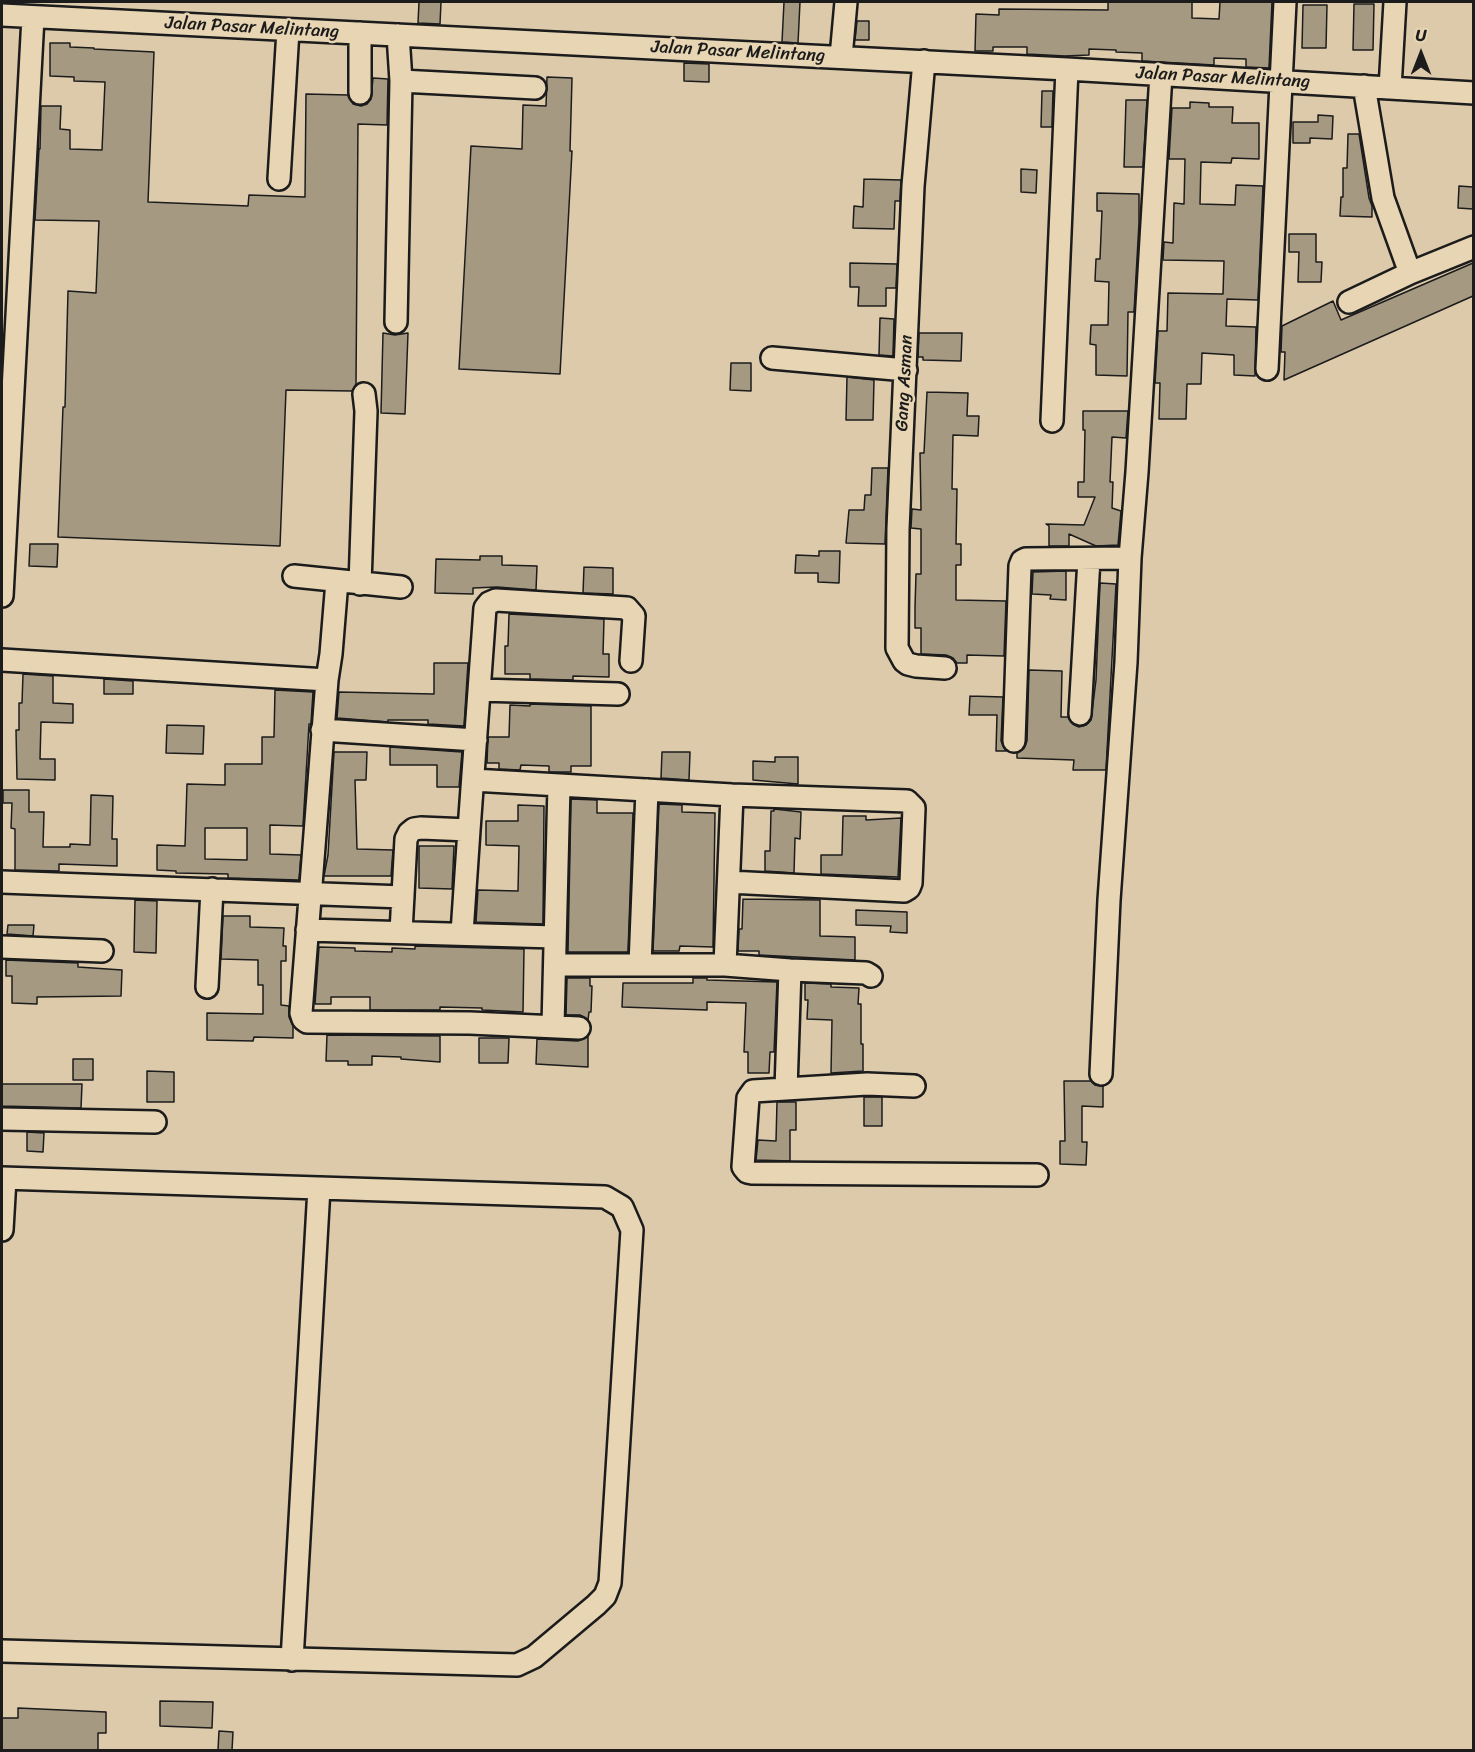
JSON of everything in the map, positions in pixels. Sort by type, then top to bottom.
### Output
[{"type":"street","points":[[841,57],[846,2]]},
{"type":"street","points":[[1267,369],[1285,2]]},
{"type":"street","points":[[1390,88],[1395,2]]},
{"type":"street","name":"Jalan Pasar Melintang","points":[[2,15],[33,17],[82,10],[288,30],[924,61],[1473,93]]},
{"type":"street","points":[[2,596],[33,17]]},
{"type":"street","points":[[279,179],[288,30]]},
{"type":"street","points":[[360,33],[360,93]]},
{"type":"street","points":[[396,322],[401,81],[398,35]]},
{"type":"street","name":"Gang Asman","points":[[924,61],[913,186],[898,529],[897,648],[906,663],[945,668]]},
{"type":"street","points":[[1052,422],[1067,69]]},
{"type":"street","points":[[1101,1074],[1109,900],[1126,662],[1130,558],[1161,74]]},
{"type":"street","points":[[401,81],[535,88]]},
{"type":"street","points":[[1364,86],[1383,198],[1410,273]]},
{"type":"street","points":[[1349,302],[1473,247]]},
{"type":"street","points":[[772,358],[906,370]]},
{"type":"street","points":[[360,584],[366,422],[364,394]]},
{"type":"street","points":[[1014,741],[1020,563],[1026,559],[1130,558]]},
{"type":"street","points":[[1080,714],[1089,559]]},
{"type":"street","points":[[294,576],[401,587]]},
{"type":"street","points":[[337,581],[322,730],[301,1013],[303,1019],[307,1022],[470,1023],[579,1028]]},
{"type":"street","points":[[462,933],[485,608],[496,600],[627,608],[634,616],[631,661]]},
{"type":"street","points":[[2,660],[327,680]]},
{"type":"street","points":[[480,690],[618,694]]},
{"type":"street","points":[[322,730],[476,740]]},
{"type":"street","points":[[473,780],[732,795],[907,801],[914,808],[911,883],[904,891],[729,882]]},
{"type":"street","points":[[554,1026],[559,785]]},
{"type":"street","points":[[640,965],[647,790]]},
{"type":"street","points":[[725,965],[732,795]]},
{"type":"street","points":[[401,932],[406,839],[409,833],[420,828],[469,830]]},
{"type":"street","points":[[2,882],[403,897]]},
{"type":"street","points":[[207,987],[212,889]]},
{"type":"street","points":[[307,930],[555,937]]},
{"type":"street","points":[[2,947],[102,951]]},
{"type":"street","points":[[555,965],[725,965],[866,973],[871,976]]},
{"type":"street","points":[[786,1089],[790,970]]},
{"type":"street","points":[[914,1086],[867,1084],[756,1089],[749,1093],[743,1167],[747,1172],[1037,1174]]},
{"type":"street","points":[[2,1119],[155,1122]]},
{"type":"street","points":[[2,1230],[3,1178],[605,1197],[622,1207],[632,1230],[610,1583],[605,1596],[596,1605],[534,1657],[517,1665],[2,1651]]},
{"type":"street","points":[[292,1660],[319,1188]]},
{"type":"building","points":[[419,2],[441,2],[440,24],[418,23]]},
{"type":"building","points":[[784,2],[800,2],[798,43],[782,42]]},
{"type":"building","points":[[1108,2],[1192,2],[1192,18],[1219,19],[1220,2],[1272,2],[1269,68],[1246,67],[1246,59],[1214,58],[1214,65],[1142,61],[1142,53],[1116,52],[1116,50],[1089,49],[1089,55],[1065,56],[1027,54],[1027,47],[993,47],[993,51],[975,51],[976,14],[999,15],[999,9],[1108,10]]},
{"type":"building","points":[[1354,4],[1374,4],[1373,50],[1353,50]]},
{"type":"building","points":[[1303,5],[1327,5],[1326,48],[1302,48]]},
{"type":"building","points":[[857,21],[869,21],[869,40],[855,40]]},
{"type":"building","points":[[50,43],[70,43],[70,47],[154,52],[148,202],[248,206],[249,195],[305,197],[306,94],[348,95],[353,104],[361,106],[367,104],[371,99],[373,78],[388,79],[387,125],[358,124],[356,384],[352,391],[286,390],[280,546],[58,537],[68,291],[96,293],[99,221],[35,220],[41,106],[61,106],[60,129],[70,130],[70,149],[102,150],[105,82],[74,81],[74,77],[50,76]]},
{"type":"building","points":[[684,63],[709,64],[709,82],[684,81]]},
{"type":"building","points":[[547,77],[572,78],[570,151],[572,151],[560,374],[459,369],[471,146],[522,149],[523,105],[546,106]]},
{"type":"building","points":[[1042,91],[1053,91],[1052,127],[1041,127]]},
{"type":"building","points":[[1126,100],[1147,100],[1143,167],[1124,167]]},
{"type":"building","points":[[1190,102],[1209,103],[1209,107],[1233,107],[1232,123],[1259,123],[1259,159],[1232,158],[1231,163],[1201,162],[1200,204],[1235,205],[1236,185],[1263,186],[1258,300],[1227,299],[1226,326],[1256,327],[1255,376],[1234,375],[1234,355],[1202,353],[1201,384],[1187,384],[1186,419],[1159,419],[1160,383],[1155,383],[1158,331],[1167,331],[1168,293],[1223,294],[1224,261],[1163,260],[1164,242],[1173,243],[1174,203],[1184,204],[1185,159],[1169,159],[1172,108],[1190,108]]},
{"type":"building","points":[[1318,115],[1333,116],[1332,139],[1310,138],[1310,143],[1293,143],[1293,122],[1318,122]]},
{"type":"building","points":[[1348,134],[1359,134],[1372,217],[1340,216],[1341,197],[1343,197],[1343,168],[1347,168]]},
{"type":"building","points":[[1021,169],[1037,170],[1036,193],[1021,192]]},
{"type":"building","points":[[864,179],[901,180],[900,201],[895,201],[894,229],[853,228],[854,206],[863,207]]},
{"type":"building","points":[[1459,186],[1473,187],[1473,209],[1458,208]]},
{"type":"building","points":[[1097,193],[1139,194],[1134,312],[1128,312],[1127,376],[1096,375],[1096,345],[1090,344],[1091,325],[1108,325],[1109,282],[1095,281],[1096,259],[1100,259],[1102,211],[1097,211]]},
{"type":"building","points":[[1289,234],[1316,234],[1316,262],[1322,262],[1321,282],[1298,282],[1299,252],[1289,252]]},
{"type":"building","points":[[850,263],[897,264],[896,288],[886,288],[886,306],[858,306],[859,287],[850,287]]},
{"type":"building","points":[[1473,263],[1473,296],[1284,380],[1285,352],[1281,352],[1282,326],[1333,301],[1341,320]]},
{"type":"building","points":[[880,318],[894,319],[893,356],[879,355]]},
{"type":"building","points":[[383,333],[395,335],[408,333],[405,414],[381,413]]},
{"type":"building","points":[[919,333],[962,333],[961,361],[923,360],[923,357],[918,357]]},
{"type":"building","points":[[731,363],[751,363],[751,391],[730,390]]},
{"type":"building","points":[[847,377],[874,380],[873,420],[846,420]]},
{"type":"building","points":[[927,392],[968,393],[967,416],[979,416],[978,436],[953,435],[952,489],[957,489],[956,544],[961,544],[961,565],[956,565],[956,600],[1006,601],[1004,656],[967,655],[967,663],[957,663],[946,655],[921,654],[921,628],[915,628],[915,607],[916,574],[921,574],[921,529],[911,528],[912,509],[921,510],[920,453],[924,453]]},
{"type":"building","points":[[1083,411],[1128,411],[1126,438],[1112,437],[1110,482],[1113,482],[1112,508],[1121,511],[1118,545],[1096,546],[1069,534],[1069,546],[1049,546],[1049,526],[1046,524],[1084,525],[1095,497],[1078,497],[1078,482],[1084,482]]},
{"type":"building","points":[[872,468],[888,468],[885,544],[846,543],[849,510],[864,510],[865,495],[871,495]]},
{"type":"building","points":[[30,544],[58,544],[57,567],[29,566]]},
{"type":"building","points":[[819,551],[840,551],[839,583],[818,582],[818,573],[795,573],[796,555],[819,556]]},
{"type":"building","points":[[480,556],[502,556],[502,565],[537,566],[536,590],[497,587],[473,588],[473,594],[435,593],[436,559],[480,560]]},
{"type":"building","points":[[584,567],[613,568],[613,594],[583,593]]},
{"type":"building","points":[[1066,571],[1066,600],[1050,599],[1051,595],[1032,594],[1033,572]]},
{"type":"building","points":[[1100,583],[1116,584],[1106,770],[1073,770],[1074,760],[1017,758],[1017,753],[1024,748],[1027,741],[1029,670],[1062,671],[1061,717],[1068,717],[1073,724],[1079,727],[1091,720],[1096,680]]},
{"type":"building","points":[[509,614],[604,619],[603,654],[609,654],[609,677],[573,676],[573,680],[530,679],[530,674],[505,674],[505,646],[508,646]]},
{"type":"building","points":[[434,663],[468,663],[464,726],[428,724],[428,720],[388,720],[388,722],[337,718],[339,692],[434,694]]},
{"type":"building","points":[[23,674],[53,676],[53,703],[73,704],[73,723],[41,722],[40,759],[55,759],[55,780],[17,779],[16,730],[19,730],[19,703],[22,703]]},
{"type":"building","points":[[104,679],[133,681],[133,694],[104,694]]},
{"type":"building","points":[[275,690],[313,692],[303,826],[270,825],[270,854],[301,855],[299,880],[228,878],[228,874],[176,873],[176,871],[157,870],[157,845],[185,846],[187,784],[225,785],[225,764],[262,764],[262,737],[274,737]],"holes":[[[205,828],[247,828],[247,860],[205,859]]]},
{"type":"building","points":[[970,696],[1003,697],[1001,741],[1006,751],[996,751],[997,715],[969,715]]},
{"type":"building","points":[[530,704],[591,706],[591,766],[571,766],[571,772],[549,772],[549,766],[521,765],[520,770],[499,769],[499,763],[487,763],[488,737],[509,737],[510,705],[530,706]]},
{"type":"building","points":[[167,725],[204,726],[203,754],[166,753]]},
{"type":"building","points":[[390,747],[462,752],[459,787],[437,787],[437,765],[390,765]]},
{"type":"building","points":[[334,752],[367,752],[366,780],[355,780],[357,849],[393,850],[391,876],[324,876],[328,855]]},
{"type":"building","points":[[662,752],[690,752],[689,780],[661,778]]},
{"type":"building","points":[[775,757],[798,757],[798,784],[753,780],[753,761],[775,762]]},
{"type":"building","points":[[3,790],[29,790],[29,812],[44,812],[43,847],[70,847],[70,844],[90,845],[91,795],[113,796],[112,839],[117,839],[117,866],[59,864],[59,871],[15,870],[15,829],[11,828],[12,803],[3,803]]},
{"type":"building","points":[[571,799],[597,800],[597,813],[633,813],[628,952],[568,952]]},
{"type":"building","points":[[659,804],[682,805],[682,812],[715,813],[713,947],[680,946],[679,951],[653,951]]},
{"type":"building","points":[[518,805],[544,806],[543,924],[476,922],[478,890],[518,891],[519,846],[486,845],[486,821],[518,821]]},
{"type":"building","points":[[774,809],[801,812],[800,839],[795,838],[794,873],[765,871],[765,851],[770,851],[771,811]]},
{"type":"building","points":[[843,816],[866,816],[866,820],[901,818],[898,877],[821,874],[821,855],[842,855]]},
{"type":"building","points":[[419,846],[454,846],[452,889],[419,888]]},
{"type":"building","points":[[743,899],[820,900],[820,936],[855,937],[855,960],[759,955],[759,951],[738,951],[739,929],[742,929]]},
{"type":"building","points":[[135,900],[157,901],[156,953],[134,952]]},
{"type":"building","points":[[856,910],[907,912],[907,933],[890,932],[891,926],[856,925]]},
{"type":"building","points":[[223,916],[250,916],[250,927],[284,928],[283,946],[286,946],[286,961],[281,961],[281,1005],[289,1006],[293,1038],[254,1037],[253,1041],[207,1040],[207,1013],[263,1014],[263,985],[258,985],[258,960],[221,959]]},
{"type":"building","points":[[8,925],[34,925],[33,936],[7,934]]},
{"type":"building","points":[[415,946],[524,949],[523,1012],[440,1007],[440,1010],[370,1010],[370,997],[331,997],[331,1004],[315,1004],[319,947],[392,952],[392,948],[415,949]]},
{"type":"building","points":[[6,960],[78,963],[78,967],[122,970],[121,996],[37,997],[37,1004],[12,1003],[12,976],[6,976]]},
{"type":"building","points":[[567,978],[590,978],[591,1012],[589,1012],[588,1020],[580,1015],[566,1015]]},
{"type":"building","points":[[693,978],[777,982],[774,1052],[770,1052],[769,1073],[748,1073],[748,1052],[744,1052],[746,1003],[707,1002],[707,1010],[622,1007],[623,983],[693,983]]},
{"type":"building","points":[[805,983],[859,988],[863,1071],[831,1073],[832,1020],[807,1019],[808,1000],[805,1000]]},
{"type":"building","points":[[327,1035],[440,1036],[440,1062],[372,1056],[372,1065],[348,1065],[348,1061],[326,1061]]},
{"type":"building","points":[[588,1036],[588,1067],[536,1064],[537,1039],[578,1041]]},
{"type":"building","points":[[479,1038],[509,1038],[508,1063],[479,1063]]},
{"type":"building","points":[[73,1059],[93,1059],[93,1080],[73,1080]]},
{"type":"building","points":[[147,1071],[174,1072],[174,1102],[147,1102]]},
{"type":"building","points":[[1064,1081],[1091,1081],[1095,1085],[1103,1086],[1103,1107],[1082,1106],[1082,1142],[1087,1142],[1086,1165],[1060,1164],[1060,1141],[1065,1141]]},
{"type":"building","points":[[2,1084],[82,1084],[81,1108],[2,1106]]},
{"type":"building","points":[[864,1097],[882,1097],[882,1126],[864,1126]]},
{"type":"building","points":[[777,1102],[796,1102],[796,1130],[790,1130],[790,1161],[756,1160],[758,1140],[776,1141]]},
{"type":"building","points":[[27,1132],[44,1133],[43,1152],[27,1151]]},
{"type":"building","points":[[160,1701],[213,1702],[212,1728],[160,1726]]},
{"type":"building","points":[[18,1708],[106,1712],[106,1733],[98,1733],[98,1750],[2,1750],[2,1718],[18,1718]]},
{"type":"building","points":[[219,1731],[233,1732],[232,1750],[218,1750]]}]
